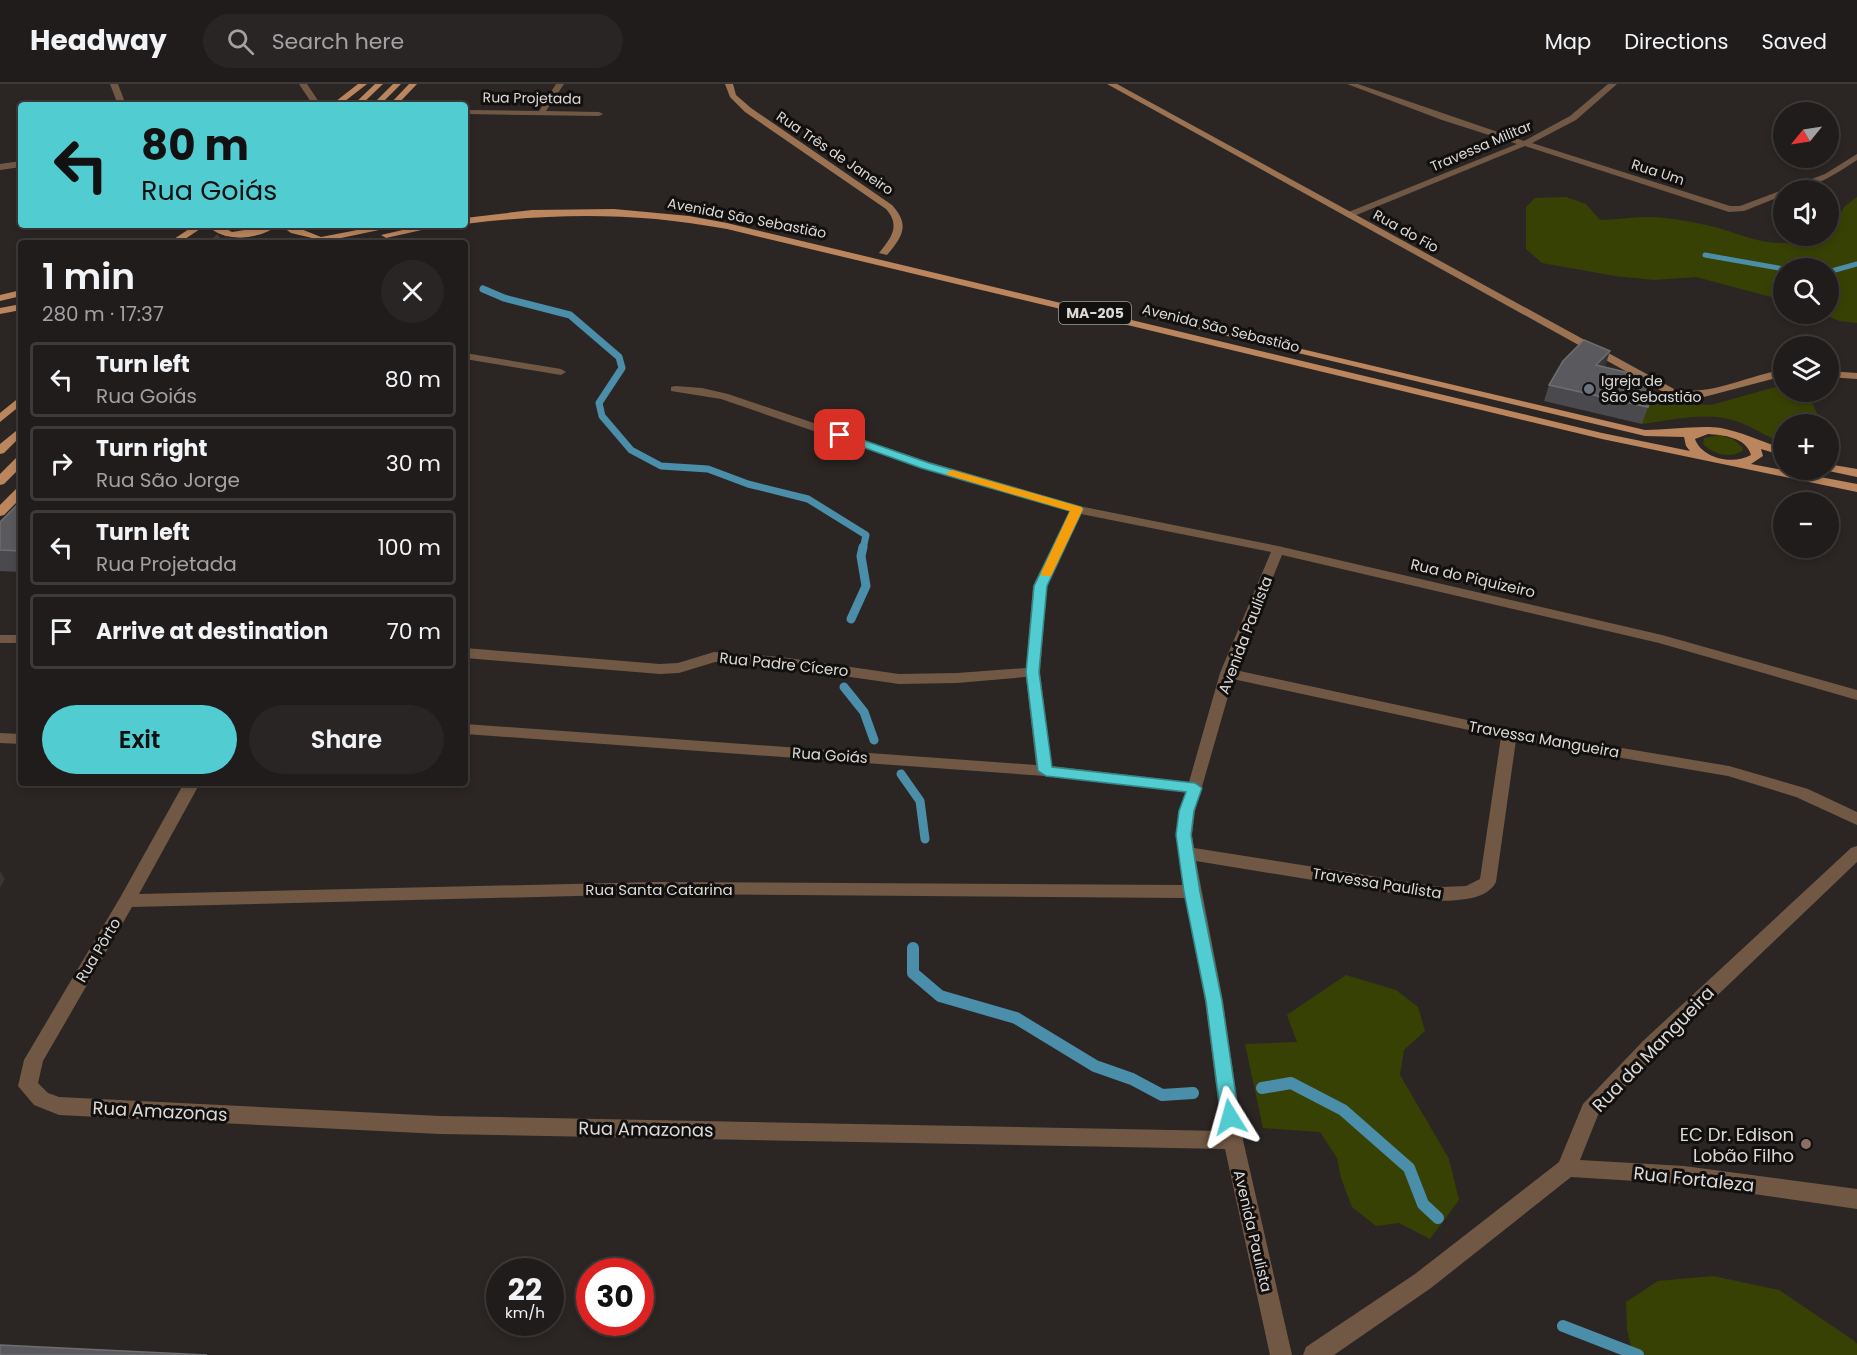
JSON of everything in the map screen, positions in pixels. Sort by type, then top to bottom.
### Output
[{"type":"main road","points":[[339,102],[363,84]]},
{"type":"main road","points":[[360,102],[379,84]]},
{"type":"main road","points":[[379,102],[397,84]]},
{"type":"main road","points":[[396,102],[413,84]]},
{"type":"main road","name":"Avenida São Sebastião","points":[[468,213],[568,204],[639,205],[736,219],[1638,431],[1664,434],[1718,431],[1738,436]]},
{"type":"main road","name":"Avenida São Sebastião","points":[[468,221],[532,213],[614,212],[689,219],[727,226],[1602,436],[1857,488]]},
{"type":"main road","points":[[178,240],[196,228]]},
{"type":"main road","points":[[215,228],[218,231],[235,234],[266,228]]},
{"type":"main road","points":[[291,228],[302,234],[335,237]]},
{"type":"main road","points":[[318,240],[382,228]]},
{"type":"main road","points":[[361,240],[423,228]]},
{"type":"main road","points":[[370,240],[381,236]]},
{"type":"main road","points":[[0,299],[18,296]]},
{"type":"main road","points":[[0,311],[18,308]]},
{"type":"main road","points":[[0,419],[18,402]]},
{"type":"main road","points":[[1699,432],[1689,438],[1693,448],[1708,458],[1723,462],[1747,462],[1757,456],[1754,446],[1738,436]]},
{"type":"main road","points":[[0,450],[18,433]]},
{"type":"main road","points":[[1738,436],[1773,449]]},
{"type":"main road","points":[[0,481],[18,463]]},
{"type":"main road","points":[[1839,469],[1857,473]]},
{"type":"main road","points":[[0,512],[18,494]]},
{"type":"street","points":[[114,84],[121,102]]},
{"type":"street","points":[[303,84],[315,102]]},
{"type":"street","points":[[541,113],[560,84]]},
{"type":"street","name":"Rua Três de Janeiro","points":[[729,84],[729,90],[741,104],[895,212],[899,232],[884,253]]},
{"type":"street","name":"Rua do Fio","points":[[1111,84],[1671,392],[1690,396],[1707,395],[1747,381],[1773,375]]},
{"type":"street","name":"Rua Um","points":[[1351,84],[1524,144],[1729,209],[1741,209],[1773,196]]},
{"type":"street","name":"Travessa Militar","points":[[1349,215],[1524,144],[1573,118],[1613,84]]},
{"type":"street","name":"Rua Projetada","points":[[468,112],[599,114]]},
{"type":"street","points":[[1817,180],[1828,176],[1857,156]]},
{"type":"street","points":[[0,167],[18,164]]},
{"type":"street","points":[[468,356],[561,372]]},
{"type":"street","points":[[1839,375],[1857,376]]},
{"type":"street","points":[[675,389],[702,390],[724,396],[925,465],[1077,509],[1040,586],[1033,672],[1046,771]]},
{"type":"street","name":"Rua do Piquizeiro","points":[[1077,509],[1278,550],[1662,639],[1857,695]]},
{"type":"street","name":"Avenida Paulista","points":[[1278,550],[1227,673],[1187,811],[1184,835],[1192,892],[1214,1001],[1233,1140],[1281,1355]]},
{"type":"street","points":[[0,639],[18,639]]},
{"type":"street","name":"Rua Padre Cícero","points":[[468,653],[660,669],[679,668],[714,657],[781,662],[899,678],[957,678],[1033,672]]},
{"type":"street","name":"Travessa Mangueira","points":[[1227,673],[1509,734],[1728,771],[1802,793],[1857,819]]},
{"type":"street","name":"Rua Goiás","points":[[468,729],[1046,771],[1195,788]]},
{"type":"street","name":"Travessa Paulista","points":[[1187,853],[1441,894],[1461,894],[1479,889],[1488,882],[1509,734]]},
{"type":"street","points":[[0,738],[18,739]]},
{"type":"street","name":"Rua Pôrto","points":[[59,1106],[41,1099],[28,1086],[34,1060],[127,901],[190,786]]},
{"type":"street","name":"Rua da Mangueira","points":[[1567,1168],[1590,1110],[1650,1047],[1857,852]]},
{"type":"street","name":"Rua Santa Catarina","points":[[127,901],[654,888],[1192,892]]},
{"type":"street","name":"Rua Amazonas","points":[[59,1106],[440,1125],[1233,1140]]},
{"type":"street","points":[[1314,1355],[1423,1281],[1567,1168]]},
{"type":"street","name":"Rua Fortaleza","points":[[1567,1168],[1684,1175],[1857,1199]]},
{"type":"green space","points":[[1566,197],[1586,204],[1600,220],[1641,217],[1669,218],[1773,242],[1773,246],[1839,246],[1839,217],[1844,207],[1857,197],[1857,323],[1839,321],[1839,258],[1773,258],[1773,297],[1696,277],[1654,280],[1615,276],[1542,263],[1526,249],[1526,207],[1535,198]]},
{"type":"green space","points":[[1773,388],[1773,402],[1812,402],[1817,414],[1773,414],[1773,439],[1742,423],[1725,418],[1701,416],[1642,424],[1650,390],[1681,403],[1711,405]]},
{"type":"green space","points":[[1719,435],[1733,439],[1743,448],[1742,451],[1727,455],[1703,444],[1704,438]]},
{"type":"green space","points":[[1346,975],[1396,990],[1418,1007],[1425,1031],[1404,1050],[1400,1075],[1449,1159],[1459,1200],[1430,1239],[1399,1223],[1376,1226],[1352,1207],[1341,1178],[1337,1158],[1320,1132],[1263,1128],[1245,1044],[1297,1042],[1287,1015]]},
{"type":"green space","points":[[1713,1276],[1779,1290],[1853,1340],[1857,1344],[1857,1355],[1633,1355],[1627,1330],[1626,1302],[1658,1281]]},
{"type":"building","points":[[1584,340],[1610,351],[1596,365],[1655,379],[1648,407],[1549,385],[1563,361]]},
{"type":"building","points":[[18,504],[18,551],[0,550],[0,522]]},
{"type":"building","points":[[0,1345],[207,1355],[0,1355]]},
{"type":"waterway","points":[[1705,255],[1773,267]]},
{"type":"waterway","points":[[1839,269],[1857,264]]},
{"type":"waterway","points":[[483,289],[504,298],[570,315],[619,357],[622,368],[599,403],[602,416],[631,450],[661,466],[708,469],[748,484],[808,499],[866,535],[863,549]]},
{"type":"waterway","points":[[851,619],[866,586],[861,556],[863,547]]},
{"type":"waterway","points":[[844,687],[864,712],[874,740]]},
{"type":"waterway","points":[[901,774],[920,801],[925,839]]},
{"type":"waterway","points":[[913,948],[913,973],[940,996],[1016,1018],[1095,1066],[1132,1079],[1162,1095],[1193,1093]]},
{"type":"waterway","points":[[1262,1088],[1291,1083],[1343,1110],[1409,1168],[1423,1204],[1438,1218]]},
{"type":"waterway","points":[[1563,1326],[1638,1355]]},
{"type":"tunnel","points":[[217,240],[230,228]]},
{"type":"tunnel","points":[[241,240],[253,228]]},
{"type":"slow traffic","points":[[952,473],[1077,509],[1047,573]]},
{"type":"place","name":"Igreja de São Sebastião","points":[[1589,389]]},
{"type":"place","name":"EC Dr. Edison Lobão Filho","points":[[1806,1144]]},
{"type":"route","points":[[840,435],[925,465],[1077,509],[1040,586],[1033,672],[1046,771],[1195,788],[1187,811],[1184,835],[1192,892],[1214,1001],[1230,1117]]}]
